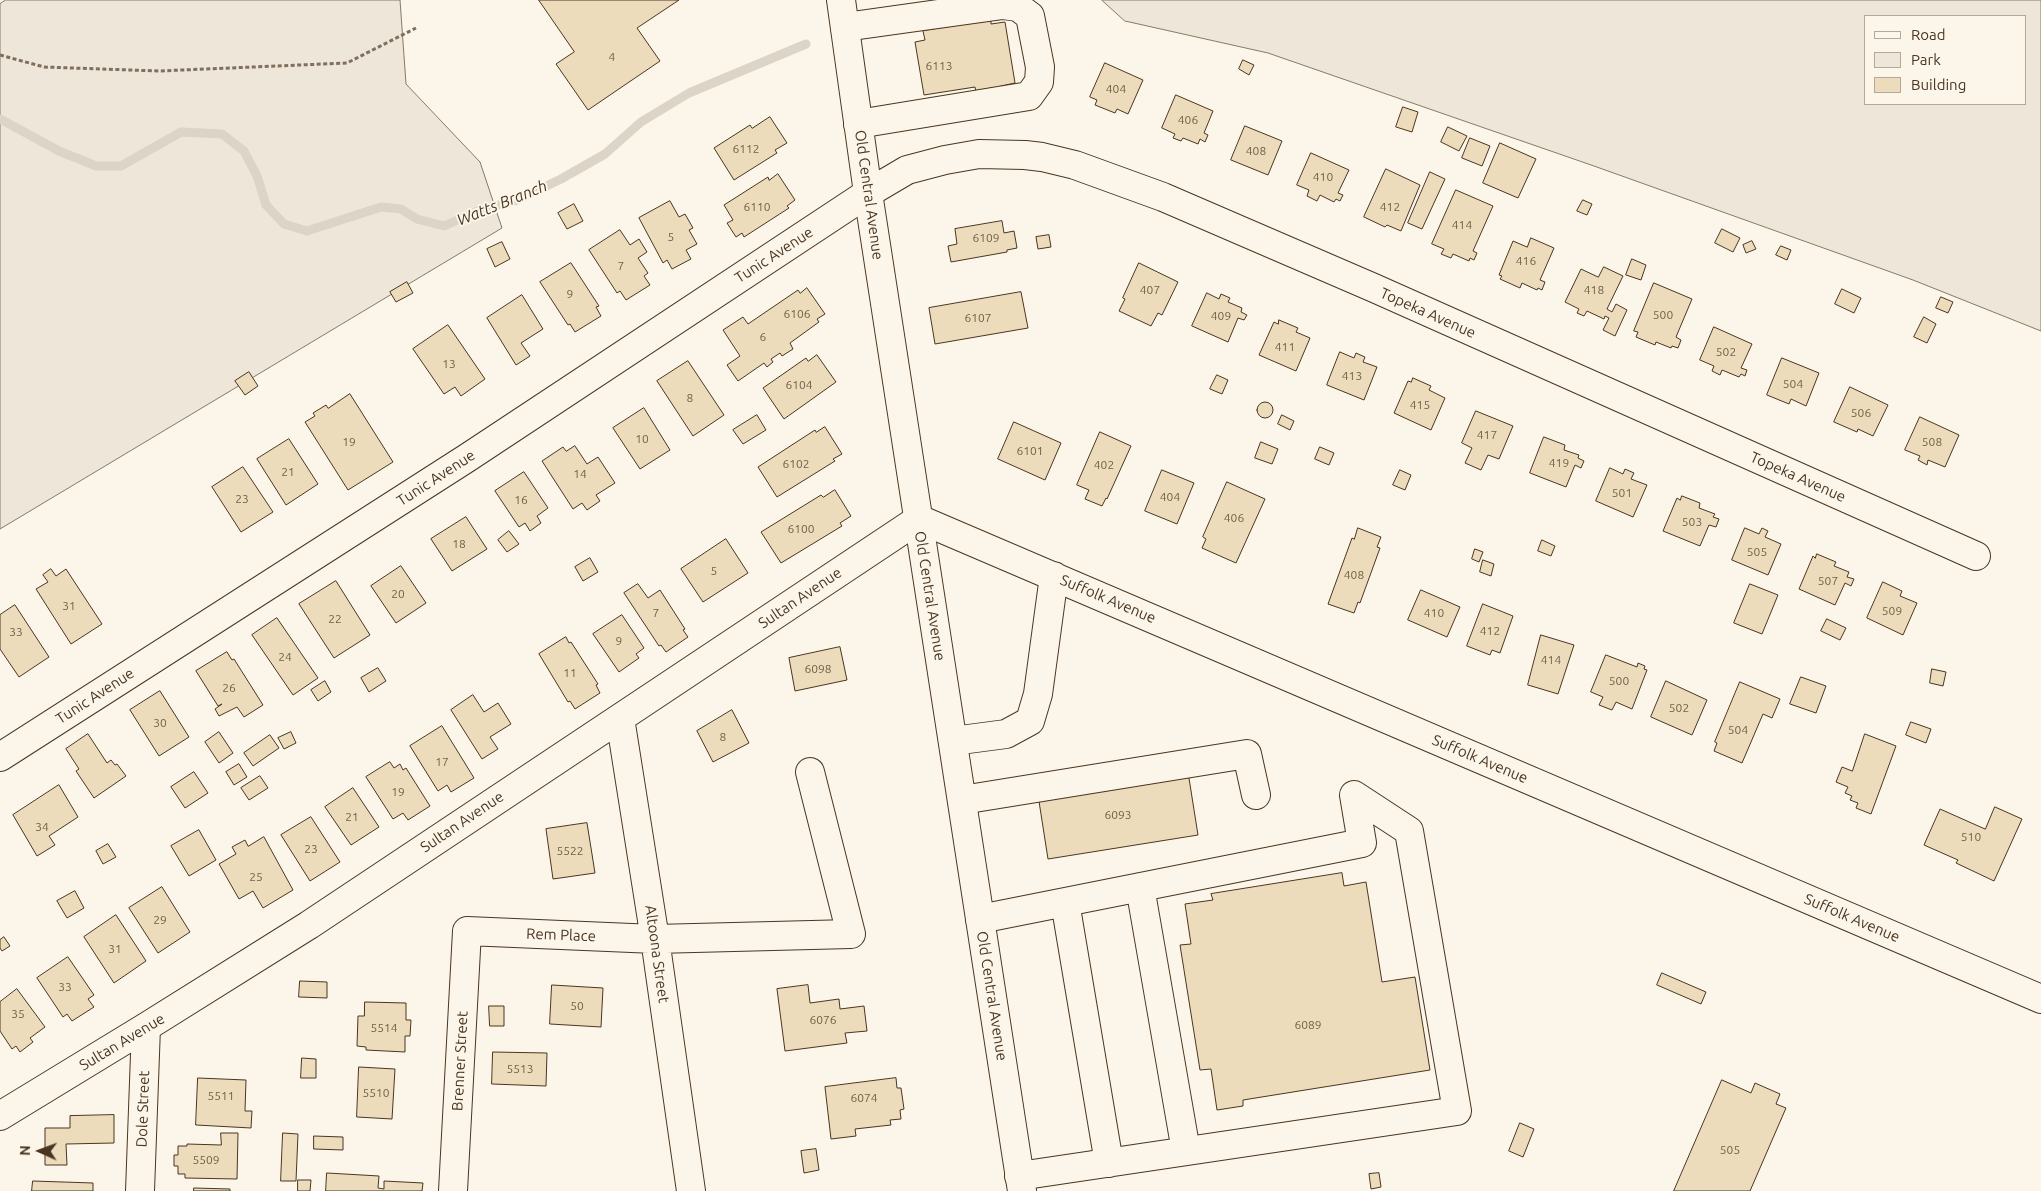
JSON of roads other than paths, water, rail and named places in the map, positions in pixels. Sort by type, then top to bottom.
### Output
[{"type":"street","name":"Old Central Avenue","points":[[841,0],[868,193],[1021,1183]]},
{"type":"street","points":[[845,26],[1003,5],[1018,7],[1030,16],[1040,67],[1039,82],[1029,96],[858,124]]},
{"type":"street","name":"Topeka Avenue","points":[[868,193],[907,170],[945,160],[979,154],[1025,154],[1075,165],[1163,197],[1365,284],[1976,556]]},
{"type":"street","name":"Tunic Avenue","points":[[0,757],[467,458],[868,193]]},
{"type":"street","name":"Suffolk Avenue","points":[[919,520],[1054,576],[2041,999]]},
{"type":"street","name":"Sultan Avenue","points":[[2,1112],[146,1027],[309,925],[919,520]]},
{"type":"street","points":[[953,741],[1006,734],[1030,721],[1038,694],[1054,576]]},
{"type":"street","name":"Altoona Street","points":[[620,718],[655,939],[691,1191]]},
{"type":"street","points":[[962,800],[1247,754],[1256,795]]},
{"type":"street","name":"Rem Place","points":[[467,931],[655,939],[851,934],[810,772]]},
{"type":"street","points":[[980,919],[1362,843],[1354,795],[1409,831],[1457,1111],[1109,1163],[1021,1183]]},
{"type":"street","points":[[1140,887],[1186,1151]]},
{"type":"street","points":[[1066,902],[1109,1163]]},
{"type":"street","name":"Brenner Street","points":[[453,1191],[467,931]]},
{"type":"street","name":"Dole Street","points":[[140,1191],[146,1027]]},
{"type":"waterway","name":"Watts Branch","points":[[0,119],[59,151],[96,166],[121,166],[181,132],[222,134],[244,151],[257,176],[266,205],[284,224],[307,231],[381,207],[401,209],[417,219],[444,226],[482,209],[515,201],[561,179],[605,154],[641,122],[689,93],[806,44]]}]
